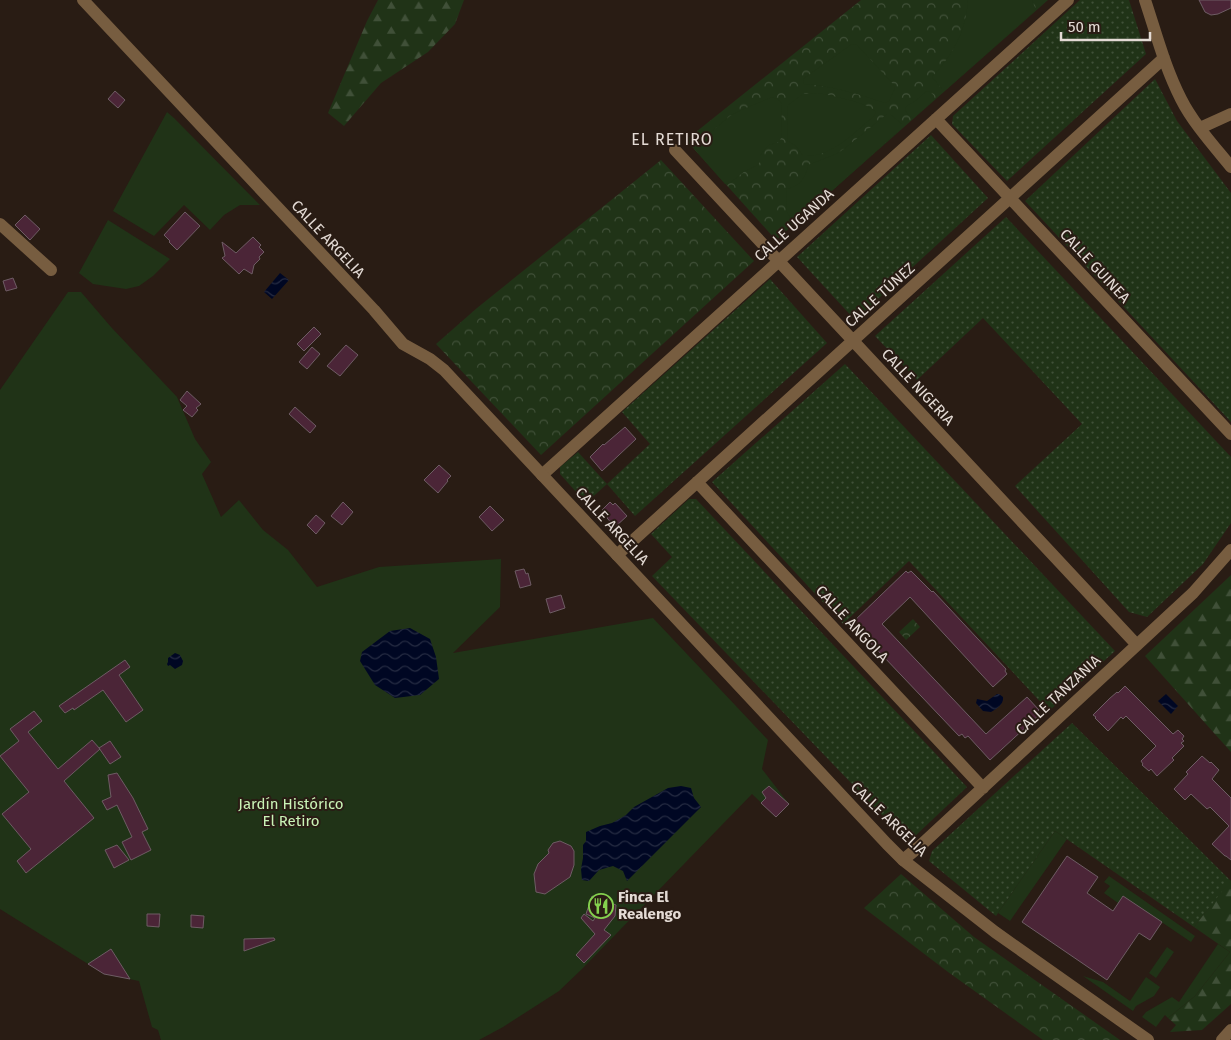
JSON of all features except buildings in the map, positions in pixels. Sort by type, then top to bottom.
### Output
[{"type":"street","name":"CALLE ARGELIA","points":[[83,0],[374,310],[403,344],[430,359],[444,370],[903,860],[995,932],[1148,1040]]},
{"type":"street","name":"CALLE UGANDA","points":[[542,475],[1068,0]]},
{"type":"street","points":[[1146,0],[1164,58],[1181,100],[1231,168]]},
{"type":"street","name":"CALLE TÚNEZ","points":[[617,555],[1164,58]]},
{"type":"street","points":[[1200,128],[1231,114]]},
{"type":"street","name":"CALLE GUINEA","points":[[936,119],[1231,434]]},
{"type":"street","name":"CALLE NIGERIA","points":[[675,150],[1136,645]]},
{"type":"street","points":[[0,224],[50,270]]},
{"type":"street","name":"CALLE ANGOLA","points":[[697,482],[983,788]]},
{"type":"street","name":"CALLE TANZANIA","points":[[903,860],[1193,593],[1231,550]]},
{"type":"street","points":[[1222,1040],[1231,1030]]},
{"type":"green space","points":[[378,0],[464,0],[455,24],[428,52],[381,83],[344,126],[328,113],[367,21]]},
{"type":"green space","points":[[861,0],[1048,0],[776,240],[686,140]]},
{"type":"green space","points":[[968,0],[1032,0],[1036,10],[947,89],[942,89],[932,77],[946,60],[957,42],[967,11]]},
{"type":"green space","points":[[1080,0],[1129,0],[1146,54],[1007,181],[952,124],[953,116]]},
{"type":"green space","points":[[852,44],[857,45],[893,84],[895,88],[889,101],[885,103],[835,89],[804,84],[803,79]]},
{"type":"green space","points":[[1155,79],[1177,121],[1231,193],[1231,422],[1025,201]]},
{"type":"green space","points":[[927,91],[933,94],[934,100],[914,118],[909,116],[905,108]]},
{"type":"green space","points":[[818,93],[857,102],[876,112],[858,130],[832,149],[813,156],[803,156],[796,147],[787,141],[788,105],[803,94]]},
{"type":"green space","points":[[770,98],[777,99],[782,104],[781,138],[779,142],[769,145],[764,150],[760,156],[760,162],[756,166],[745,171],[730,183],[725,184],[694,149],[695,145],[730,116]]},
{"type":"green space","points":[[167,112],[260,205],[240,205],[224,215],[210,230],[184,205],[154,236],[113,211]]},
{"type":"green space","points":[[887,114],[890,114],[902,124],[902,128],[794,225],[787,212],[786,189],[795,186],[801,181],[806,174],[808,165],[844,149]]},
{"type":"green space","points":[[931,135],[988,198],[855,320],[797,257]]},
{"type":"green space","points":[[661,160],[754,261],[541,455],[436,344],[477,308]]},
{"type":"green space","points":[[1006,217],[1231,457],[1231,523],[1203,564],[1147,617],[1129,612],[1015,486],[1082,424],[983,318],[917,380],[875,336]]},
{"type":"green space","points":[[108,220],[170,259],[153,276],[139,286],[126,289],[93,284],[79,273]]},
{"type":"green space","points":[[770,279],[827,343],[635,516],[607,484],[650,444],[622,412]]},
{"type":"green space","name":"Jardín Histórico El Retiro","points":[[68,292],[81,292],[177,397],[195,439],[211,462],[202,474],[221,517],[239,500],[263,530],[288,550],[317,587],[379,567],[501,559],[500,607],[453,653],[653,618],[768,740],[762,769],[789,804],[776,817],[752,794],[559,991],[479,1040],[161,1040],[158,1030],[152,1027],[139,981],[104,974],[0,909],[0,390]]},
{"type":"green space","points":[[845,364],[1115,651],[1049,711],[909,561],[843,624],[712,482]]},
{"type":"green space","points":[[578,452],[607,484],[586,503],[560,474],[560,467]]},
{"type":"green space","points":[[689,499],[696,499],[967,787],[913,838],[905,839],[652,576],[672,557],[651,534]]},
{"type":"green space","points":[[1231,575],[1231,752],[1145,656]]},
{"type":"green space","points":[[913,619],[920,627],[906,640],[899,632]]},
{"type":"green space","points":[[1072,723],[1231,881],[1194,927],[1055,831],[996,916],[929,861],[932,851]]},
{"type":"green space","points":[[1055,831],[1067,839],[1010,921],[998,913]]},
{"type":"green space","points":[[901,874],[974,937],[1120,1040],[1043,1040],[948,972],[864,908]]},
{"type":"green space","points":[[1109,876],[1195,936],[1191,942],[1123,896],[1118,903],[1104,893],[1110,886],[1104,882]]},
{"type":"green space","points":[[1231,880],[1231,1004],[1202,1030],[1170,1032],[1176,1025],[1168,1018],[1195,996],[1230,952],[1194,927]]},
{"type":"green space","points":[[1218,944],[1230,952],[1195,996],[1168,1018],[1165,1015],[1156,1027],[1142,1017],[1146,1012],[1172,997],[1179,1002]]},
{"type":"green space","points":[[1167,947],[1174,952],[1156,978],[1149,973]]},
{"type":"green space","points":[[1083,976],[1103,982],[1130,1001],[1146,977],[1160,987],[1154,996],[1136,1006],[1133,1011]]},
{"type":"water","points":[[280,273],[289,280],[272,299],[264,292]]},
{"type":"water","points":[[410,628],[430,639],[436,657],[439,679],[420,695],[395,698],[375,685],[360,661],[362,652],[390,631]]},
{"type":"water","points":[[175,653],[180,655],[183,661],[182,665],[175,669],[167,664],[168,658]]},
{"type":"water","points":[[997,694],[1003,697],[1002,702],[998,708],[991,712],[983,711],[976,703],[977,699],[987,701]]},
{"type":"water","points":[[1166,694],[1178,706],[1171,714],[1158,701]]},
{"type":"water","points":[[681,786],[691,788],[694,798],[701,807],[627,881],[623,871],[613,866],[599,870],[589,881],[582,880],[583,845],[586,841],[586,832],[612,823],[626,815],[634,807],[668,788]]},
{"type":"place","name":"Finca El Realengo","points":[[601,906]]},
{"type":"district","name":"EL RETIRO","points":[[672,139]]}]
